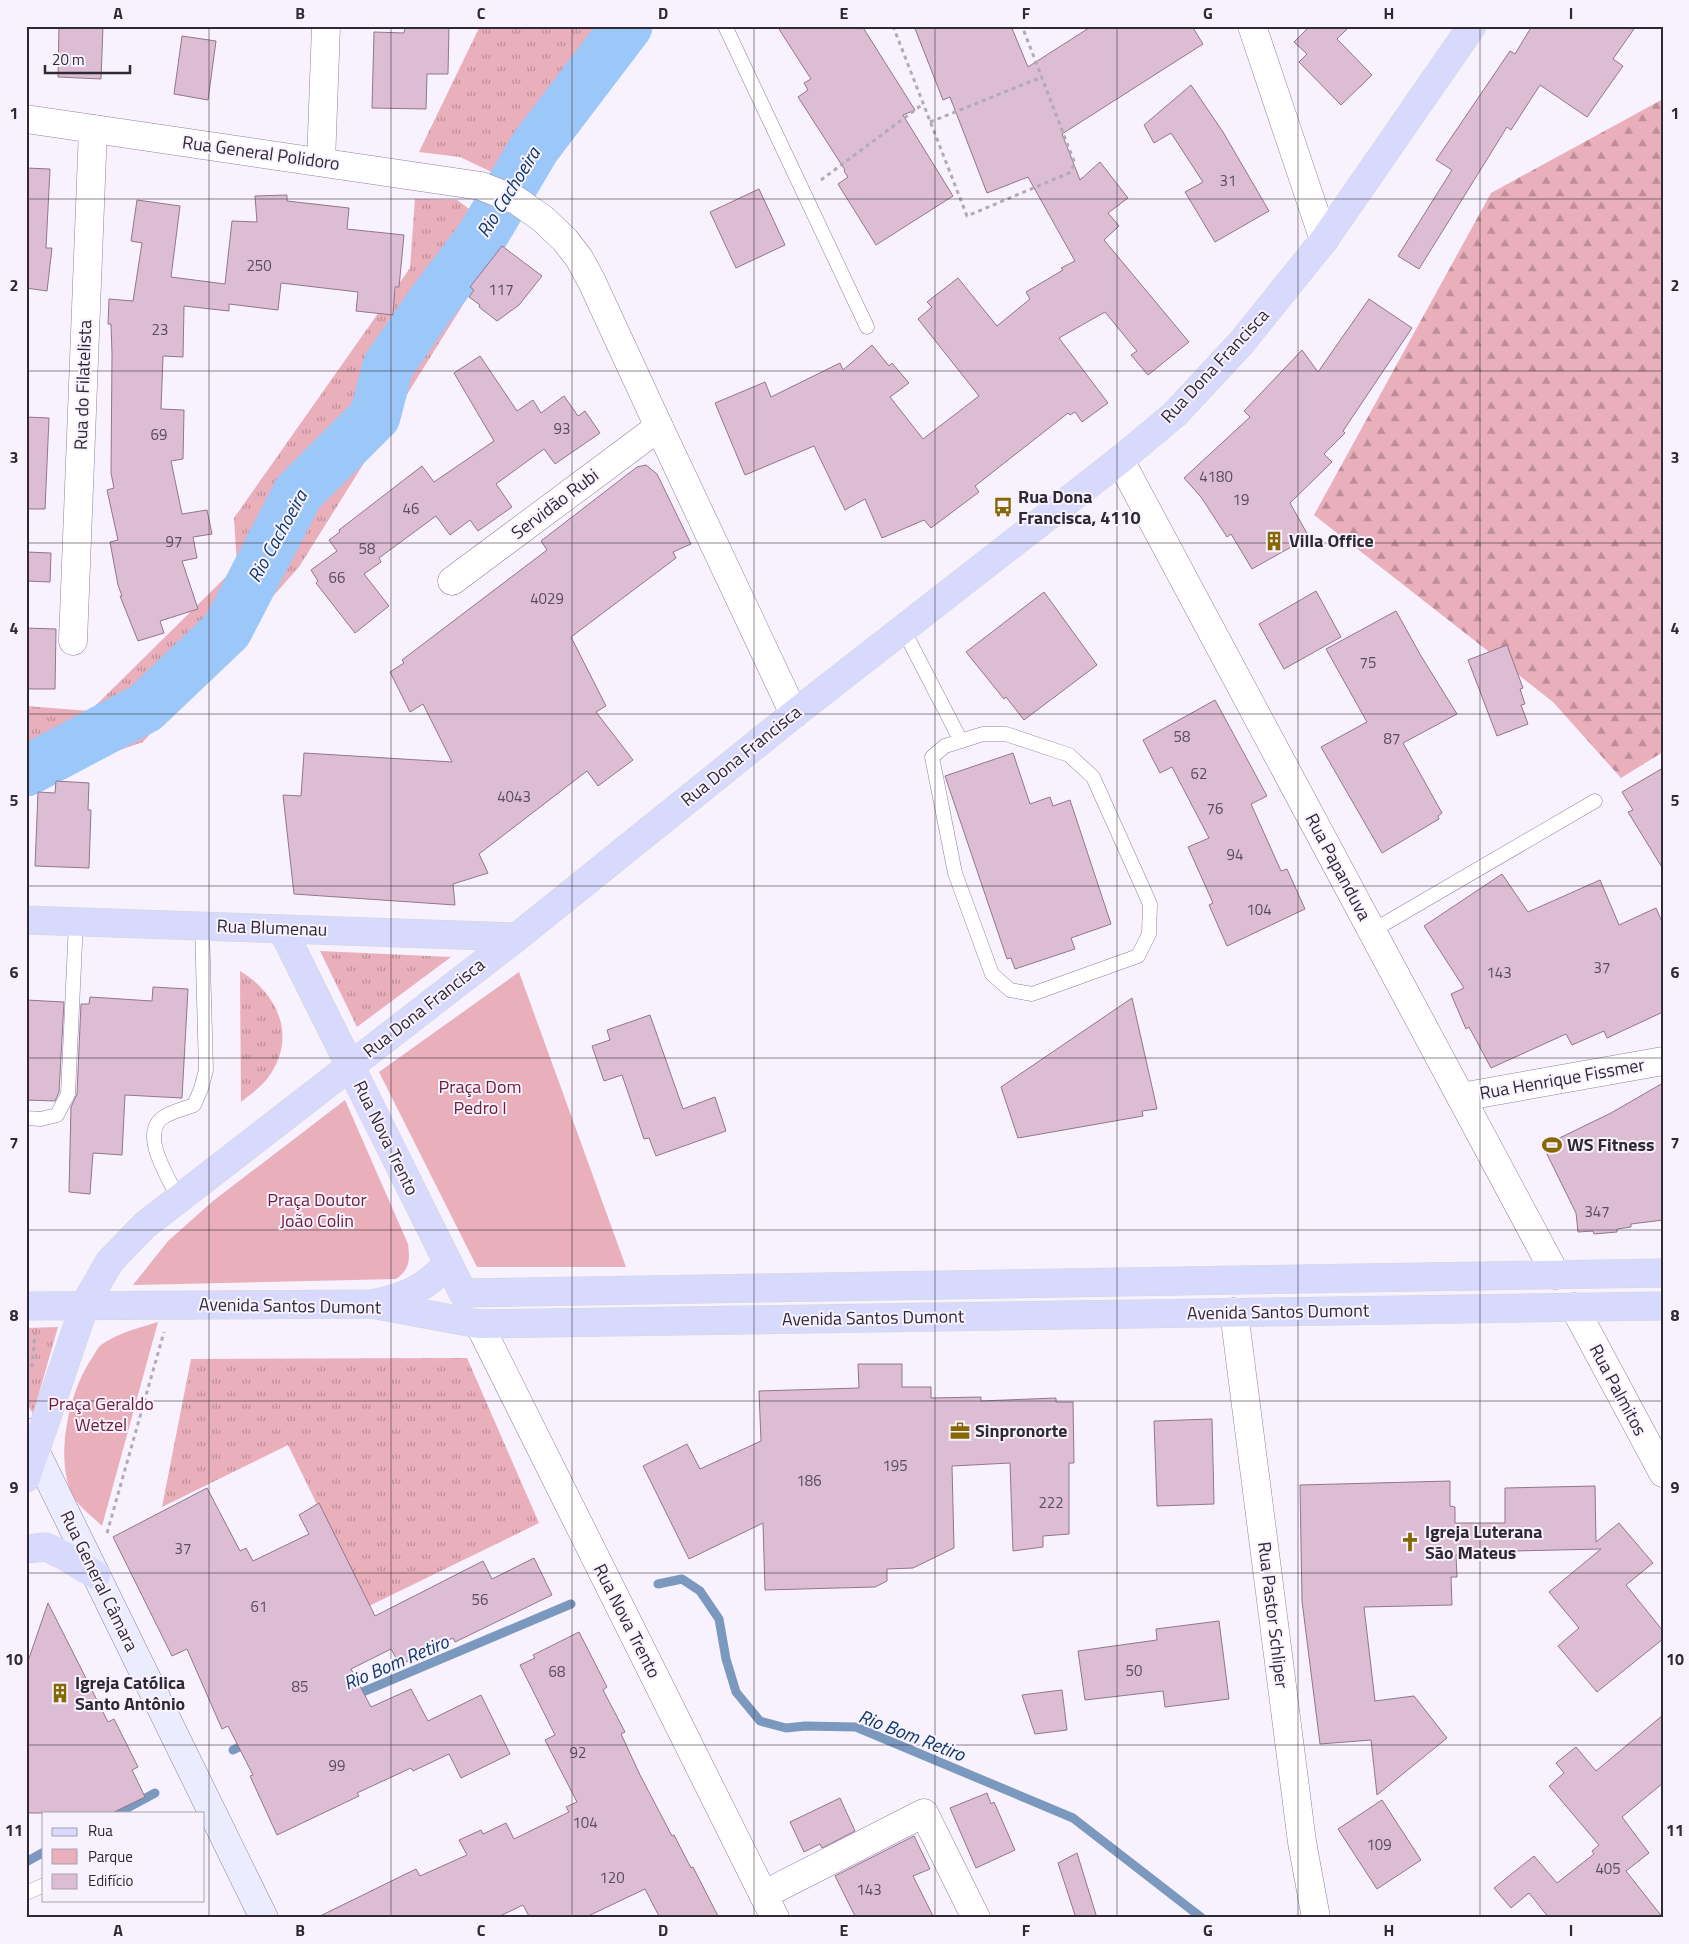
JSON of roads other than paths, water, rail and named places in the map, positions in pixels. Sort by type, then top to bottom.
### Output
[{"type":"main road","name":"Rua Dona Francisca","points":[[26,1478],[31,1442],[84,1304],[110,1261],[145,1225],[517,936],[794,714],[1120,460],[1175,414],[1208,380],[1274,303],[1324,240],[1472,26]]},
{"type":"main road","name":"Rua Blumenau","points":[[26,920],[517,936]]},
{"type":"main road","name":"Rua Nova Trento","points":[[282,929],[463,1293]]},
{"type":"main road","points":[[371,1304],[398,1298],[418,1290],[440,1273],[448,1263]]},
{"type":"main road","name":"Avenida Santos Dumont","points":[[463,1293],[1663,1273]]},
{"type":"main road","name":"Avenida Santos Dumont","points":[[32,1306],[84,1304],[371,1304],[479,1324],[1663,1306]]},
{"type":"main road","name":"Rua General Câmara","points":[[31,1442],[96,1575],[205,1811],[264,1918]]},
{"type":"main road","points":[[26,1549],[46,1547],[96,1575]]},
{"type":"street","points":[[321,162],[326,26]]},
{"type":"street","points":[[1252,26],[1324,240]]},
{"type":"street","name":"Rua General Polidoro","points":[[26,119],[461,182],[506,195],[543,219],[565,240],[579,258],[659,427]]},
{"type":"street","name":"Rua do Filatelista","points":[[73,641],[93,129]]},
{"type":"street","points":[[659,427],[794,714]]},
{"type":"street","name":"Servidão Rubi","points":[[452,581],[659,427]]},
{"type":"street","name":"Rua Papanduva","points":[[1120,460],[1556,1275]]},
{"type":"street","name":"Rua Henrique Fissmer","points":[[1461,1097],[1663,1060]]},
{"type":"street","name":"Rua Palmitos","points":[[1574,1307],[1663,1473]]},
{"type":"street","name":"Rua Pastor Schliper","points":[[1234,1312],[1302,1842],[1316,1918]]},
{"type":"street","name":"Rua Nova Trento","points":[[479,1324],[769,1907]]},
{"type":"street","points":[[769,1907],[924,1812],[976,1918]]},
{"type":"lane","points":[[724,26],[867,327]]},
{"type":"lane","points":[[903,629],[961,741]]},
{"type":"lane","points":[[983,734],[1006,734],[1069,755],[1093,777],[1150,904],[1149,934],[1138,956],[1032,994],[1010,990],[992,974],[954,873],[932,757],[945,746],[961,741],[983,734]]},
{"type":"lane","points":[[1372,931],[1595,801]]},
{"type":"lane","points":[[26,1118],[40,1119],[56,1114],[68,1094],[76,922]]},
{"type":"lane","points":[[178,1198],[153,1142],[154,1127],[162,1117],[194,1105],[206,1070],[202,926]]},
{"type":"lane","points":[[26,1893],[42,1886]]},
{"type":"waterway","name":"Rio Cachoeira","points":[[26,771],[145,708],[227,630],[298,493],[375,416],[388,366],[431,304],[481,238],[535,147],[627,26]]},
{"type":"waterway","name":"Rio Bom Retiro","points":[[658,1584],[682,1579],[700,1591],[719,1619],[726,1659],[736,1692],[760,1721],[786,1728],[805,1726],[856,1727],[1073,1818],[1202,1918]]},
{"type":"waterway","name":"Rio Bom Retiro","points":[[353,1696],[571,1604]]},
{"type":"waterway","name":"Rio Bom Retiro","points":[[233,1750],[249,1742]]},
{"type":"waterway","name":"Rio Bom Retiro","points":[[120,1812],[155,1793]]},
{"type":"waterway","name":"Rio Bom Retiro","points":[[26,1862],[42,1853]]},
{"type":"place","name":"Rua Dona Francisca, 4110","points":[[1003,507]]},
{"type":"place","name":"Villa Office","points":[[1274,541]]},
{"type":"place","name":"WS Fitness","points":[[1552,1145]]},
{"type":"place","name":"Sinpronorte","points":[[960,1431]]},
{"type":"place","name":"Igreja Luterana São Mateus","points":[[1410,1542]]},
{"type":"place","name":"Igreja Católica Santo Antônio","points":[[60,1693]]},
{"type":"park label","name":"Praça Dom Pedro I","points":[[480,1097]]},
{"type":"park label","name":"Praça Doutor João Colin","points":[[317,1210]]},
{"type":"park label","name":"Praça Geraldo Wetzel","points":[[101,1414]]}]
